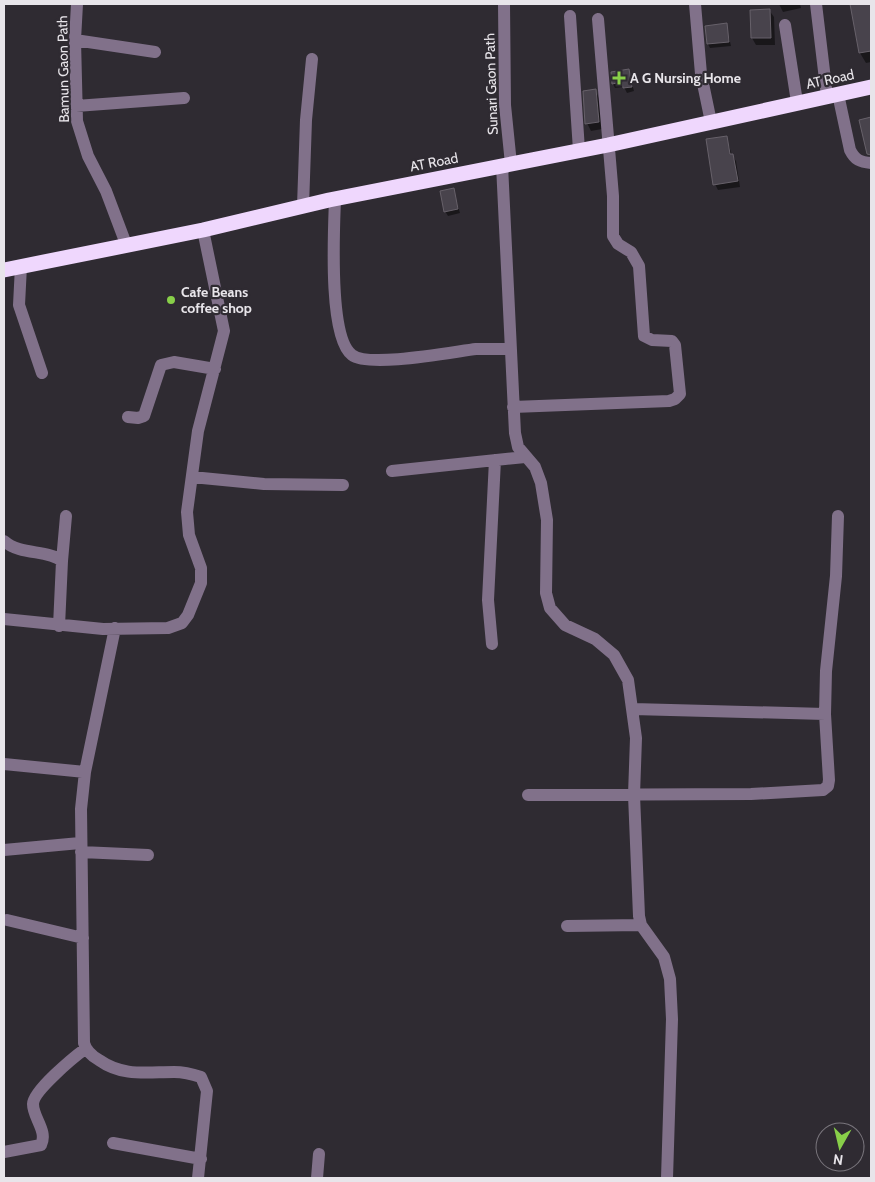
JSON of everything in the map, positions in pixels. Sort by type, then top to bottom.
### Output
[{"type":"highway","name":"AT Road","points":[[4,270],[203,230],[335,199],[608,144],[871,87]]},
{"type":"street","name":"Bamun Gaon Path","points":[[77,4],[75,40],[77,121],[88,156],[106,192],[126,244]]},
{"type":"street","name":"Sunari Gaon Path","points":[[504,4],[506,165],[514,433],[518,447],[535,468],[541,482],[547,520],[546,593],[550,608],[565,625],[595,639],[614,655],[628,680],[636,738],[634,795],[636,884],[641,926]]},
{"type":"street","points":[[696,4],[700,74],[711,122]]},
{"type":"street","points":[[816,4],[833,95],[850,150],[854,158],[862,162],[871,163]]},
{"type":"street","points":[[570,16],[579,150]]},
{"type":"street","points":[[513,407],[669,401],[676,399],[680,394],[675,345],[672,342],[652,340],[644,336],[639,266],[631,252],[618,244],[613,236],[613,196],[598,19]]},
{"type":"street","points":[[785,26],[797,102]]},
{"type":"street","points":[[75,40],[155,52]]},
{"type":"street","points":[[303,206],[306,120],[312,60]]},
{"type":"street","points":[[76,106],[184,98]]},
{"type":"street","points":[[335,199],[333,250],[338,325],[340,338],[352,356],[362,359],[393,360],[477,349],[511,348]]},
{"type":"street","points":[[4,618],[59,626],[168,628],[182,623],[188,615],[201,583],[201,568],[186,523],[198,431],[224,331],[203,230]]},
{"type":"street","points":[[21,266],[19,305],[42,374]]},
{"type":"street","points":[[128,417],[138,418],[144,416],[161,365],[174,362],[215,369]]},
{"type":"street","points":[[392,471],[525,457]]},
{"type":"street","points":[[492,644],[488,600],[495,460]]},
{"type":"street","points":[[192,477],[264,484],[343,485]]},
{"type":"street","points":[[59,626],[66,516]]},
{"type":"street","points":[[528,795],[816,792],[824,790],[828,786],[829,780],[825,714],[826,671],[834,594],[838,516]]},
{"type":"street","points":[[4,541],[26,552],[52,556],[62,561]]},
{"type":"street","points":[[4,1152],[41,1145],[43,1138],[34,1107],[34,1099],[55,1075],[85,1048],[80,848],[85,772],[115,628]]},
{"type":"street","points":[[633,709],[825,714]]},
{"type":"street","points":[[4,764],[85,772]]},
{"type":"street","points":[[4,850],[80,848],[148,855]]},
{"type":"street","points":[[7,920],[83,938]]},
{"type":"street","points":[[567,926],[641,926],[664,957],[670,979],[672,1019],[667,1178]]},
{"type":"street","points":[[85,1048],[105,1064],[126,1072],[145,1074],[174,1072],[201,1076],[205,1082],[206,1091],[198,1178]]},
{"type":"street","points":[[113,1143],[201,1159]]},
{"type":"street","points":[[317,1178],[319,1154]]},
{"type":"building","points":[[850,4],[871,4],[871,51],[859,53]]},
{"type":"building","points":[[770,9],[771,38],[751,38],[750,10]]},
{"type":"building","points":[[727,23],[729,42],[707,44],[705,26]]},
{"type":"building","points":[[629,69],[632,87],[623,88],[622,82],[612,84],[611,72]]},
{"type":"building","points":[[596,89],[599,122],[585,124],[583,91]]},
{"type":"building","points":[[871,117],[871,155],[867,154],[859,120]]},
{"type":"building","points":[[727,136],[730,154],[733,154],[738,181],[713,185],[706,139]]},
{"type":"building","points":[[454,188],[458,209],[444,212],[440,191]]},
{"type":"place","name":"A G Nursing Home","points":[[619,78]]},
{"type":"place","name":"Cafe Beans coffee shop","points":[[171,300]]}]
